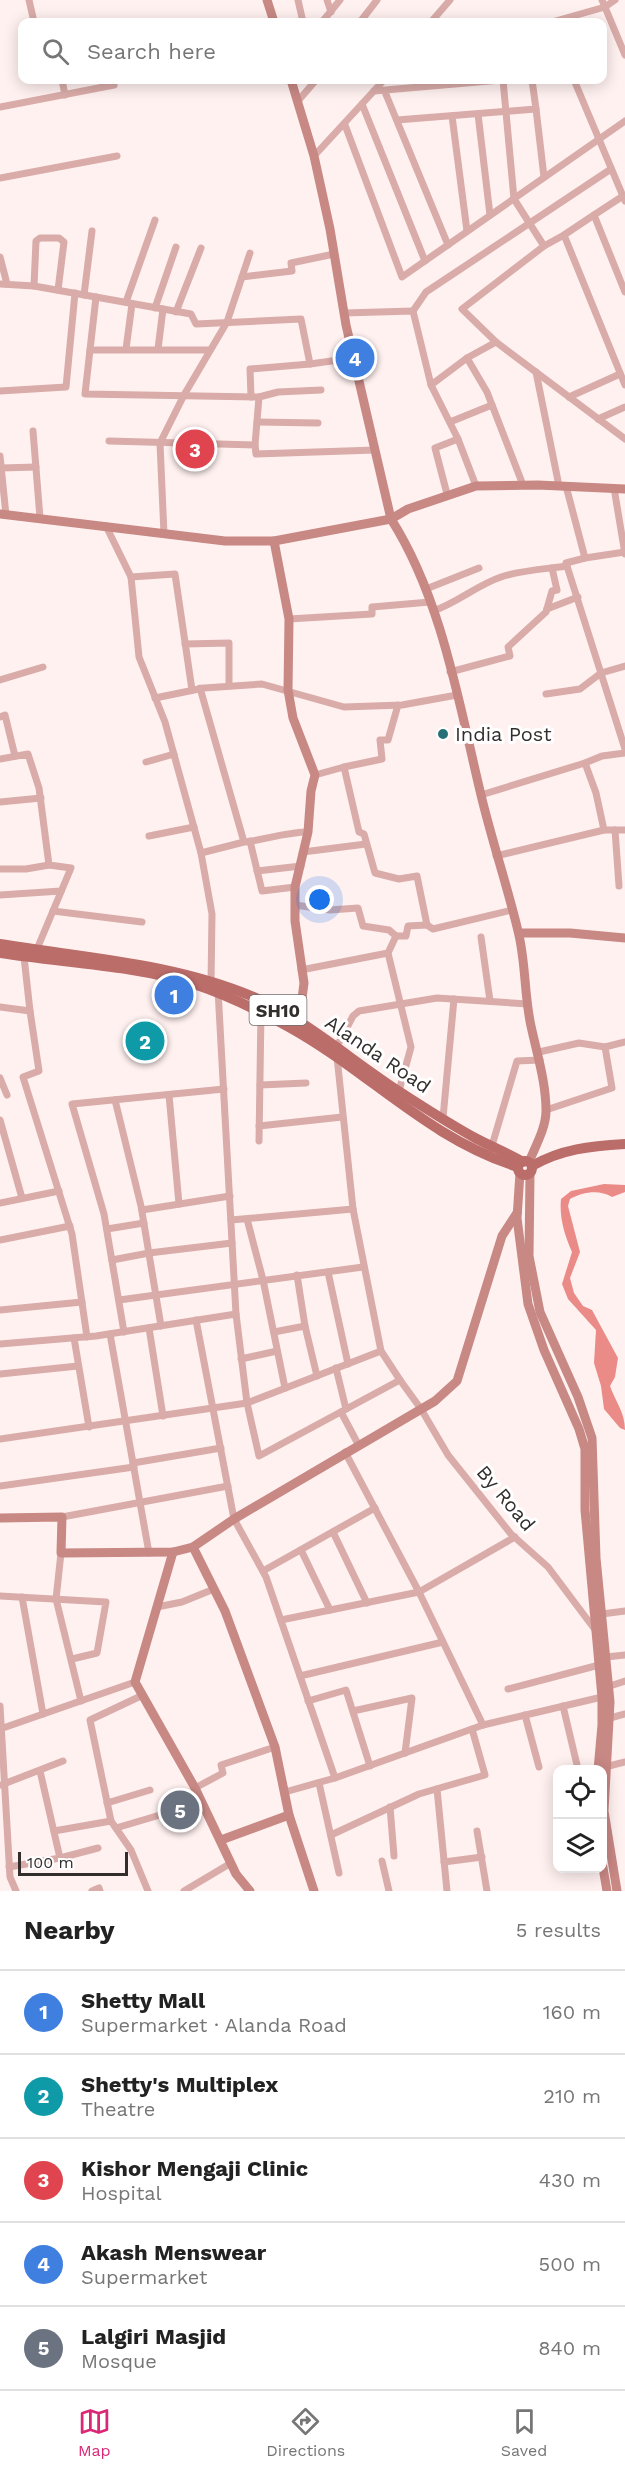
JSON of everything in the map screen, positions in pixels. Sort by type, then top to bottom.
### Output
[{"type":"main road","name":"Alanda Road","points":[[0,944],[130,962],[263,1001],[336,1053],[427,1124],[469,1149],[490,1152]]},
{"type":"main road","name":"Alanda Road","points":[[0,953],[164,973]]},
{"type":"main road","name":"Alanda Road","points":[[215,987],[261,1012],[291,1022]]},
{"type":"main road","name":"Alanda Road","points":[[336,1053],[443,1118],[490,1152],[525,1167]]},
{"type":"main road","points":[[525,1167],[560,1152],[625,1144]]},
{"type":"street","points":[[29,0],[33,18]]},
{"type":"street","points":[[267,0],[273,18]]},
{"type":"street","points":[[298,0],[302,18]]},
{"type":"street","points":[[327,0],[331,12]]},
{"type":"street","points":[[326,18],[340,0]]},
{"type":"street","points":[[363,18],[377,0]]},
{"type":"street","points":[[434,18],[450,0]]},
{"type":"street","points":[[564,18],[615,0]]},
{"type":"street","points":[[604,4],[625,56]]},
{"type":"street","points":[[63,84],[65,94]]},
{"type":"street","points":[[292,84],[314,156],[353,358],[391,519],[426,589],[432,606],[457,695],[496,856],[519,933],[531,1026],[539,1056],[546,1110],[545,1120],[525,1167],[518,1212],[522,1268],[531,1315],[579,1429],[585,1449],[584,1499],[599,1665],[610,1718],[609,1766],[604,1811],[613,1890]]},
{"type":"street","points":[[298,101],[313,84]]},
{"type":"street","points":[[314,156],[381,84]]},
{"type":"street","points":[[374,92],[463,84]]},
{"type":"street","points":[[502,84],[514,198],[544,246]]},
{"type":"street","points":[[533,84],[544,177]]},
{"type":"street","points":[[576,84],[624,198],[544,246],[462,309],[496,342],[624,437]]},
{"type":"street","points":[[0,107],[114,85]]},
{"type":"street","points":[[385,92],[448,245]]},
{"type":"street","points":[[362,104],[425,261]]},
{"type":"street","points":[[397,120],[536,109]]},
{"type":"street","points":[[478,114],[490,215]]},
{"type":"street","points":[[452,116],[467,231]]},
{"type":"street","points":[[345,125],[402,277],[625,121]]},
{"type":"street","points":[[0,178],[117,156]]},
{"type":"street","points":[[476,486],[458,439],[431,385],[413,311],[422,295],[612,169]]},
{"type":"street","points":[[594,215],[625,292]]},
{"type":"street","points":[[126,349],[129,303],[155,220]]},
{"type":"street","points":[[84,295],[92,231]]},
{"type":"street","points":[[564,235],[625,385]]},
{"type":"street","points":[[34,286],[36,241],[40,238],[59,238],[64,242],[58,290]]},
{"type":"street","points":[[158,349],[159,308],[176,247]]},
{"type":"street","points":[[177,312],[201,248]]},
{"type":"street","points":[[164,534],[160,443],[184,395],[227,322],[250,253]]},
{"type":"street","points":[[242,277],[292,271],[291,263],[334,254]]},
{"type":"street","points":[[0,257],[3,284],[34,286],[159,308],[191,315],[196,324],[301,319],[310,364]]},
{"type":"street","points":[[0,391],[66,387],[75,293]]},
{"type":"street","points":[[96,297],[85,394],[255,397],[272,392],[321,390]]},
{"type":"street","points":[[344,313],[413,311]]},
{"type":"street","points":[[431,385],[467,358],[496,342]]},
{"type":"street","points":[[90,350],[210,350]]},
{"type":"street","points":[[353,358],[250,369],[257,422],[256,454],[375,450]]},
{"type":"street","points":[[467,358],[492,405],[524,485]]},
{"type":"street","points":[[536,372],[562,486],[585,558]]},
{"type":"street","points":[[570,397],[621,374]]},
{"type":"street","points":[[450,422],[492,405]]},
{"type":"street","points":[[598,419],[625,406]]},
{"type":"street","points":[[257,422],[318,423]]},
{"type":"street","points":[[33,431],[40,518]]},
{"type":"street","points":[[447,494],[435,448],[458,439]]},
{"type":"street","points":[[109,441],[255,445]]},
{"type":"street","points":[[36,467],[1,463],[3,515],[225,541],[274,541],[391,519],[408,509],[476,486],[524,485],[625,489]]},
{"type":"street","points":[[481,795],[585,764],[602,756],[625,751],[566,563],[625,553],[615,488]]},
{"type":"street","points":[[106,526],[131,578],[139,657],[174,754],[201,853],[212,914],[236,1314],[247,1403],[259,1456],[400,1380]]},
{"type":"street","points":[[274,541],[289,619],[288,690],[293,718],[315,775],[311,791],[308,832],[295,887],[295,921],[304,983],[291,1022]]},
{"type":"street","points":[[289,619],[372,614],[372,607],[449,605],[479,586],[502,576],[567,566]]},
{"type":"street","points":[[426,589],[479,568]]},
{"type":"street","points":[[450,672],[510,656],[508,647],[546,612],[552,591],[557,590],[552,568]]},
{"type":"street","points":[[131,578],[175,574],[192,690]]},
{"type":"street","points":[[547,609],[578,597]]},
{"type":"street","points":[[185,644],[229,643],[229,686]]},
{"type":"street","points":[[546,694],[580,689],[601,673],[625,666]]},
{"type":"street","points":[[0,680],[43,667]]},
{"type":"street","points":[[155,698],[200,688],[262,684],[344,707],[398,705],[457,695]]},
{"type":"street","points":[[200,688],[262,891],[295,887]]},
{"type":"street","points":[[315,775],[382,759],[380,740],[388,740],[398,705]]},
{"type":"street","points":[[0,717],[5,715],[15,756]]},
{"type":"street","points":[[0,759],[28,754],[41,798],[49,865]]},
{"type":"street","points":[[146,762],[174,754]]},
{"type":"street","points":[[585,764],[596,793],[604,830]]},
{"type":"street","points":[[344,767],[359,832],[364,834],[375,873],[399,879],[417,876],[427,925]]},
{"type":"street","points":[[0,802],[41,798]]},
{"type":"street","points":[[149,836],[194,827]]},
{"type":"street","points":[[496,856],[604,830],[625,830]]},
{"type":"street","points":[[615,830],[619,886]]},
{"type":"street","points":[[201,853],[293,832],[308,832]]},
{"type":"street","points":[[303,852],[366,844]]},
{"type":"street","points":[[0,869],[26,869],[49,865],[71,868],[37,949]]},
{"type":"street","points":[[257,871],[301,866]]},
{"type":"street","points":[[0,896],[61,891]]},
{"type":"street","points":[[295,904],[330,910],[358,908],[363,927],[389,930],[396,936],[406,936],[408,926],[427,925],[433,929],[512,910]]},
{"type":"street","points":[[53,911],[142,922]]},
{"type":"street","points":[[519,933],[570,933],[625,938]]},
{"type":"street","points":[[396,936],[388,953],[411,1047],[399,1091]]},
{"type":"street","points":[[481,937],[490,1001]]},
{"type":"street","points":[[301,970],[388,953]]},
{"type":"street","points":[[24,957],[39,1071],[23,1077],[69,1226],[87,1337]]},
{"type":"street","points":[[0,1439],[247,1403],[381,1351],[353,1209],[336,1053],[355,1013],[437,998],[528,1004]]},
{"type":"street","points":[[443,1118],[454,999]]},
{"type":"street","points":[[0,1007],[30,1011]]},
{"type":"street","points":[[259,1141],[261,1012]]},
{"type":"street","points":[[490,1152],[517,1061],[579,1043],[605,1047],[625,1042]]},
{"type":"street","points":[[546,1110],[612,1088],[605,1047]]},
{"type":"street","points":[[0,1078],[7,1095]]},
{"type":"street","points":[[260,1085],[306,1083]]},
{"type":"street","points":[[124,1332],[104,1214],[72,1104],[224,1089]]},
{"type":"street","points":[[169,1095],[179,1204]]},
{"type":"street","points":[[115,1100],[142,1210],[161,1326]]},
{"type":"street","points":[[259,1126],[342,1117]]},
{"type":"street","points":[[0,1120],[22,1198]]},
{"type":"street","points":[[525,1167],[529,1256],[540,1312],[578,1397],[592,1438],[596,1558],[606,1657],[598,1765]]},
{"type":"street","points":[[0,1203],[59,1191]]},
{"type":"street","points":[[142,1210],[230,1196]]},
{"type":"street","points":[[231,1220],[353,1209]]},
{"type":"street","points":[[61,1553],[173,1552],[193,1547],[234,1519],[358,1444],[435,1401],[457,1382],[502,1236],[518,1212]]},
{"type":"street","points":[[246,1219],[262,1280],[285,1388]]},
{"type":"street","points":[[107,1229],[144,1223]]},
{"type":"street","points":[[0,1240],[69,1226]]},
{"type":"street","points":[[112,1260],[232,1243]]},
{"type":"street","points":[[118,1300],[363,1267]]},
{"type":"street","points":[[328,1272],[348,1364]]},
{"type":"street","points":[[297,1275],[305,1326],[317,1376]]},
{"type":"street","points":[[0,1310],[82,1302]]},
{"type":"street","points":[[0,1344],[87,1337],[236,1314]]},
{"type":"street","points":[[196,1320],[234,1519],[263,1571],[335,1779]]},
{"type":"street","points":[[274,1332],[305,1326]]},
{"type":"street","points":[[149,1328],[164,1416]]},
{"type":"street","points":[[110,1334],[149,1553]]},
{"type":"street","points":[[74,1338],[89,1426]]},
{"type":"street","points":[[242,1359],[277,1351]]},
{"type":"street","name":"By Road","points":[[381,1351],[421,1409],[448,1455],[514,1538],[548,1567],[596,1631]]},
{"type":"street","points":[[0,1374],[78,1366]]},
{"type":"street","points":[[336,1368],[344,1410],[358,1444]]},
{"type":"street","points":[[0,1486],[134,1465],[221,1448]]},
{"type":"street","points":[[345,1452],[419,1592],[483,1725]]},
{"type":"street","points":[[0,1518],[62,1517],[228,1486]]},
{"type":"street","points":[[263,1571],[375,1508]]},
{"type":"street","points":[[62,1517],[56,1599],[81,1701]]},
{"type":"street","points":[[333,1532],[367,1603]]},
{"type":"street","points":[[281,1620],[419,1592],[514,1538]]},
{"type":"street","points":[[193,1547],[225,1611],[275,1747],[289,1815],[314,1891]]},
{"type":"street","points":[[301,1550],[330,1610]]},
{"type":"street","points":[[173,1552],[135,1682],[195,1788],[236,1874],[250,1891]]},
{"type":"street","points":[[157,1607],[182,1602],[214,1589]]},
{"type":"street","points":[[0,1596],[106,1602],[97,1653],[72,1659]]},
{"type":"street","points":[[22,1598],[43,1714]]},
{"type":"street","points":[[602,1614],[625,1611]]},
{"type":"street","points":[[300,1676],[443,1642]]},
{"type":"street","points":[[606,1657],[625,1655]]},
{"type":"street","points":[[508,1689],[599,1665]]},
{"type":"street","points":[[285,1792],[335,1779],[483,1725],[563,1706],[625,1681]]},
{"type":"street","points":[[3,1728],[135,1682]]},
{"type":"street","points":[[308,1701],[346,1690],[370,1766]]},
{"type":"street","points":[[143,1695],[90,1720],[113,1825],[131,1850],[148,1891]]},
{"type":"street","points":[[353,1711],[412,1698],[405,1753]]},
{"type":"street","points":[[0,1706],[3,1728],[2,1785],[9,1867],[10,1877],[16,1891]]},
{"type":"street","points":[[563,1706],[577,1765]]},
{"type":"street","points":[[610,1718],[625,1714]]},
{"type":"street","points":[[525,1715],[538,1767]]},
{"type":"street","points":[[331,1835],[419,1794],[485,1775],[472,1729]]},
{"type":"street","points":[[195,1788],[223,1773],[221,1766],[275,1747]]},
{"type":"street","points":[[2,1785],[63,1761]]},
{"type":"street","points":[[609,1766],[625,1762]]},
{"type":"street","points":[[40,1771],[60,1858]]},
{"type":"street","points":[[319,1783],[339,1873]]},
{"type":"street","points":[[437,1789],[447,1891]]},
{"type":"street","points":[[107,1803],[150,1790]]},
{"type":"street","points":[[390,1808],[394,1856]]},
{"type":"street","points":[[54,1831],[113,1825],[170,1812]]},
{"type":"street","points":[[221,1840],[289,1815]]},
{"type":"street","points":[[477,1831],[488,1891]]},
{"type":"street","points":[[9,1867],[60,1858],[98,1848]]},
{"type":"street","points":[[444,1862],[482,1857]]},
{"type":"street","points":[[382,1861],[388,1891]]},
{"type":"street","points":[[184,1891],[231,1863]]},
{"type":"street","points":[[607,1873],[613,1890]]},
{"type":"street","points":[[92,1891],[99,1888],[100,1891]]},
{"type":"shaded area","points":[[604,1184],[625,1185],[625,1192],[612,1197],[591,1192],[570,1199],[568,1206],[580,1252],[570,1278],[574,1293],[583,1306],[592,1310],[618,1358],[615,1377],[610,1386],[622,1413],[625,1430],[620,1428],[604,1409],[601,1386],[594,1363],[596,1330],[568,1299],[562,1284],[572,1252],[563,1227],[561,1199],[571,1191]]},
{"type":"place","name":"Akash Menswear","points":[[355,358]]},
{"type":"place","name":"Kishor Mengaji Clinic","points":[[195,449]]},
{"type":"place","name":"India Post","points":[[443,734]]},
{"type":"place","name":"Shetty Mall","points":[[174,995]]},
{"type":"place","name":"Shetty's Multiplex","points":[[145,1041]]},
{"type":"place","name":"Lalgiri Masjid","points":[[180,1810]]}]
